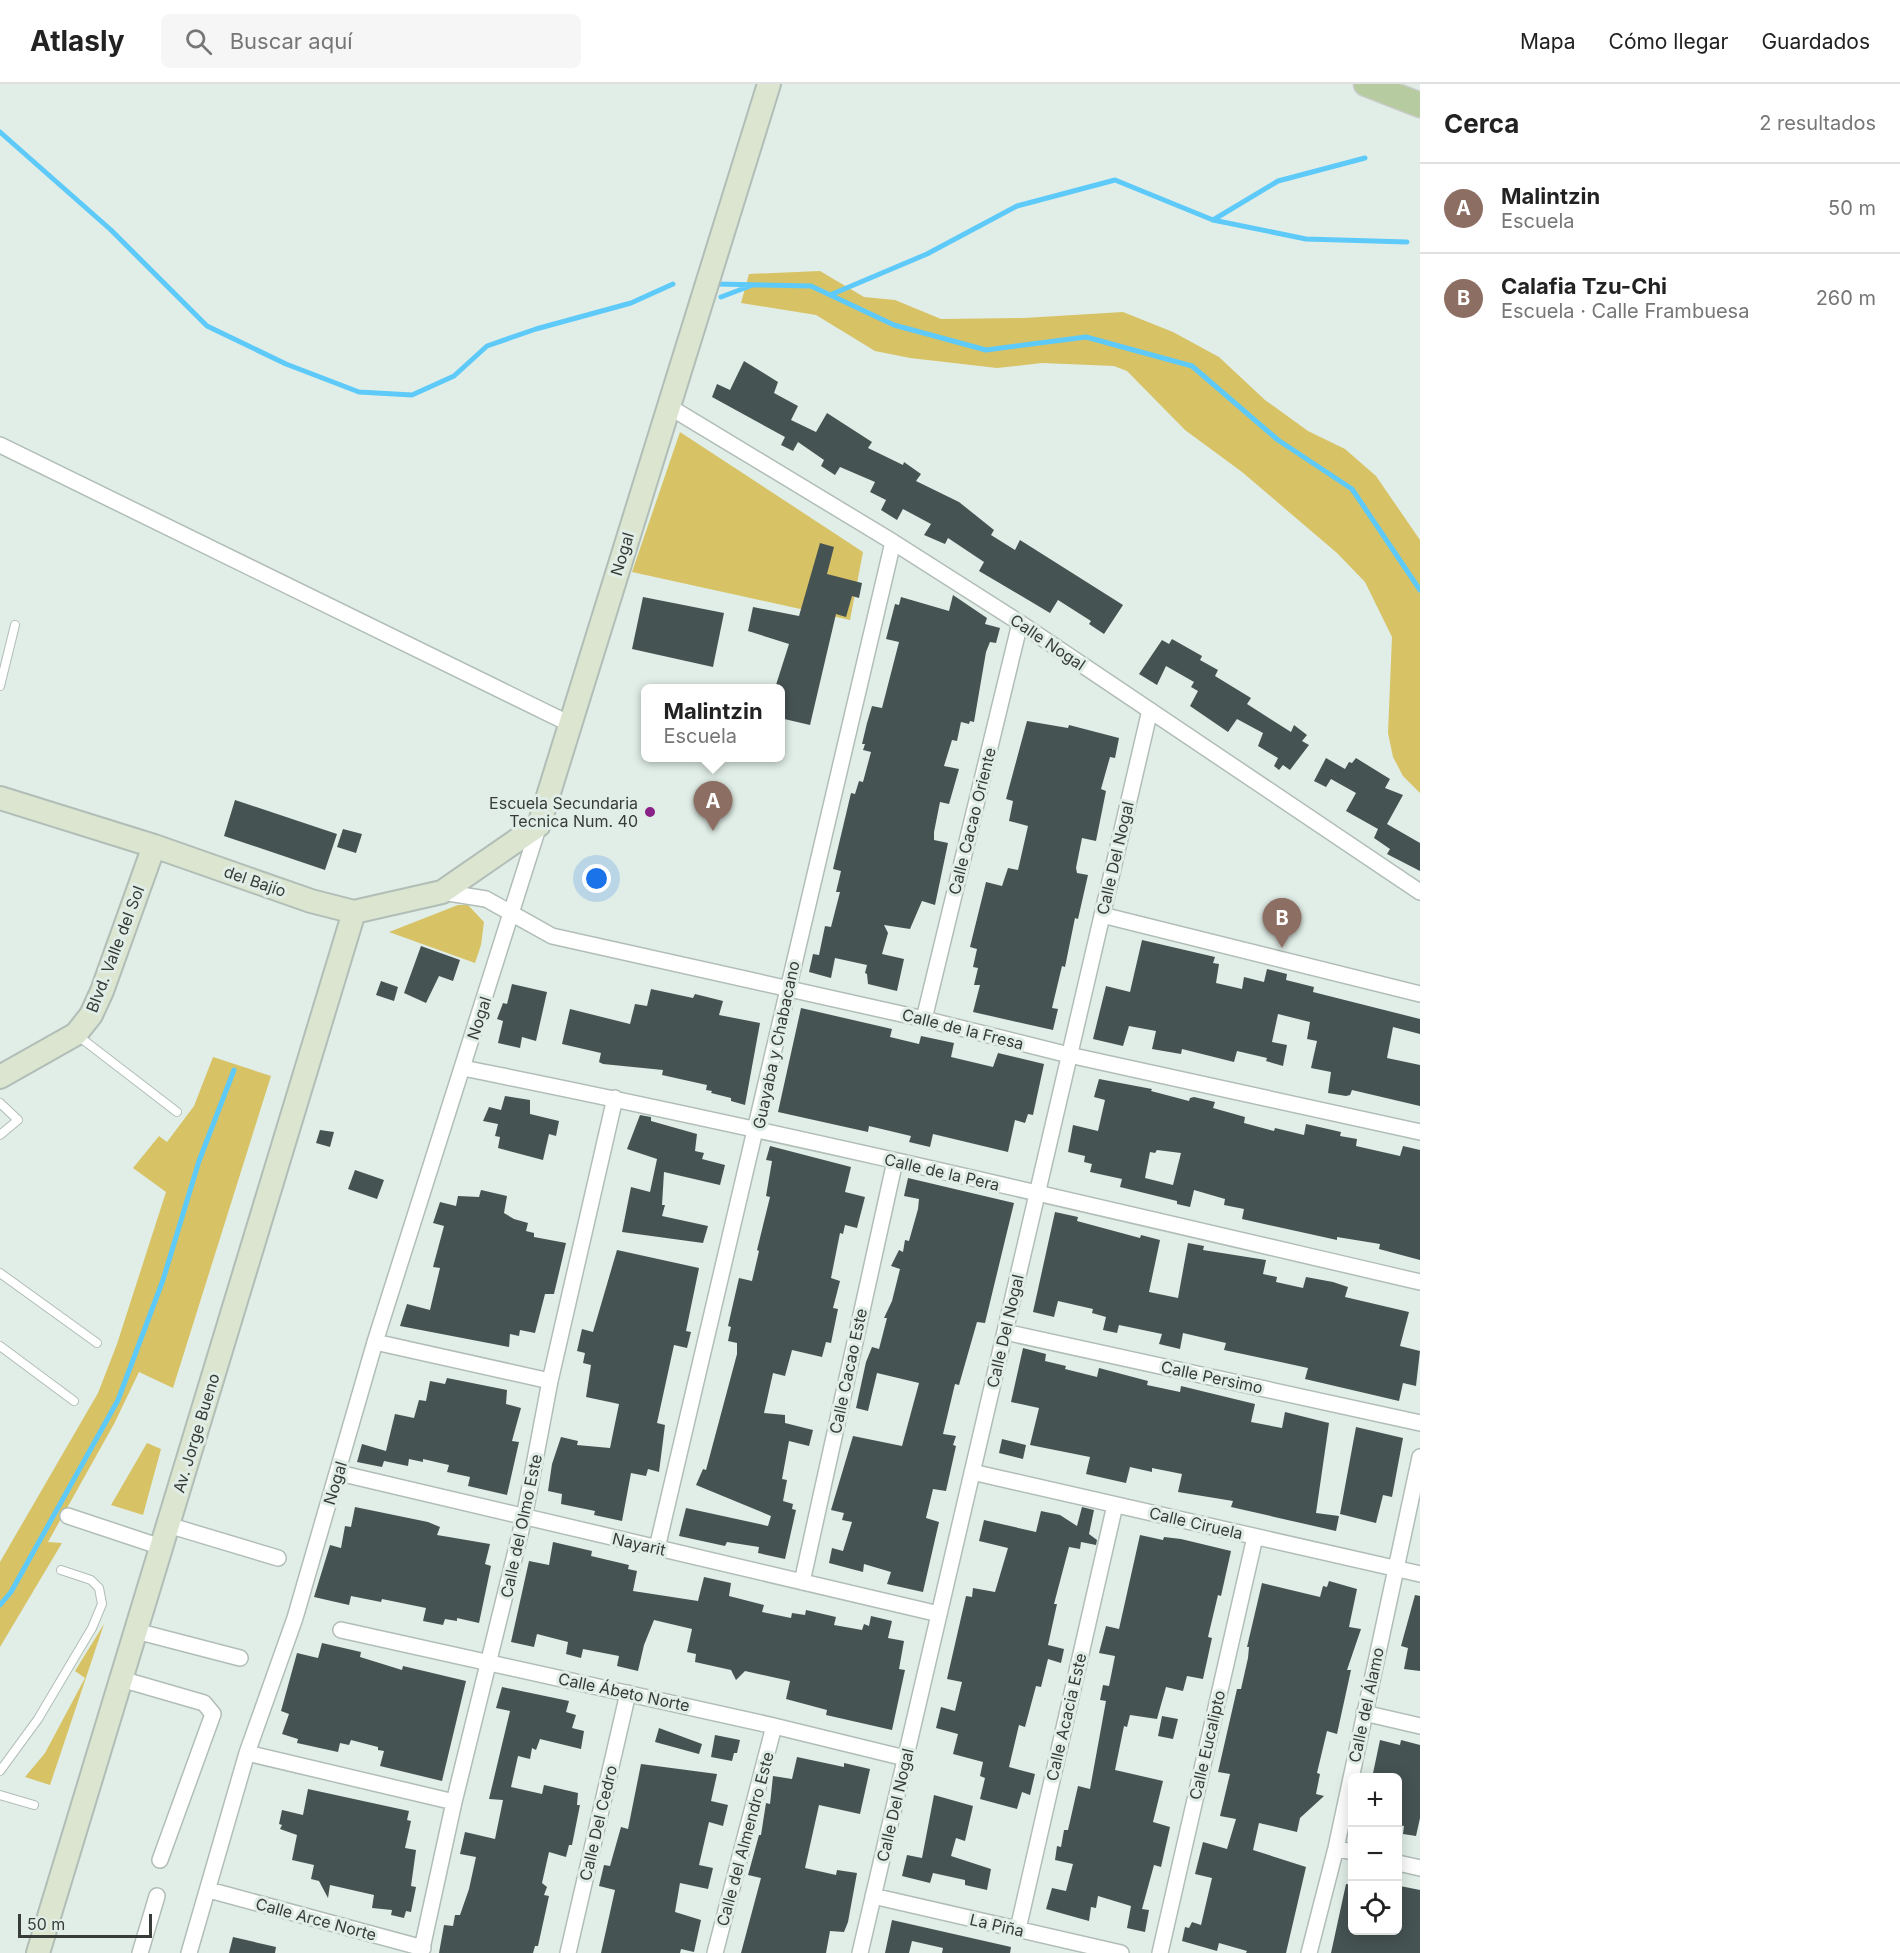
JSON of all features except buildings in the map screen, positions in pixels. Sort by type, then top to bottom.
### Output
[{"type":"main road","points":[[1366,84],[1420,105]]},
{"type":"street","name":"Nogal","points":[[189,1953],[247,1753],[295,1618],[339,1473],[375,1342],[513,912],[769,84]]},
{"type":"street","name":"Calle Nogal","points":[[668,406],[893,542],[1020,623],[1420,892]]},
{"type":"street","points":[[0,445],[570,724]]},
{"type":"street","name":"Guayaba y Chabacano","points":[[657,1548],[758,1132],[788,988],[893,542]]},
{"type":"street","name":"Calle Cacao Oriente","points":[[924,1019],[1020,623]]},
{"type":"street","name":"Calle Del Nogal","points":[[860,1953],[1150,710]]},
{"type":"street","name":"del Bajío","points":[[0,798],[154,846],[311,901],[354,912],[442,892],[486,899],[513,912]]},
{"type":"street","points":[[442,892],[539,825]]},
{"type":"street","name":"Blvd. Valle del Sol","points":[[0,1077],[76,1034],[91,1015],[154,846]]},
{"type":"street","name":"Av. Jorge Bueno","points":[[38,1953],[354,912]]},
{"type":"street","name":"Calle de la Fresa","points":[[513,912],[533,927],[552,936],[924,1019],[1069,1055],[1420,1132]]},
{"type":"street","points":[[1102,915],[1420,994]]},
{"type":"street","name":"Calle de la Pera","points":[[463,1068],[615,1098],[1420,1282]]},
{"type":"street","name":"Calle del Olmo Este","points":[[422,1950],[454,1802],[524,1518],[550,1381],[615,1098]]},
{"type":"street","name":"Calle Cacao Este","points":[[801,1582],[895,1161]]},
{"type":"street","name":"Calle Persimo","points":[[1005,1332],[1420,1423]]},
{"type":"street","points":[[375,1342],[550,1381]]},
{"type":"street","name":"Calle del Álamo","points":[[1309,1953],[1336,1848],[1420,1457]]},
{"type":"street","name":"Calle Ciruela","points":[[972,1472],[1420,1574]]},
{"type":"street","name":"Nayarit","points":[[339,1473],[939,1614]]},
{"type":"street","name":"Calle Acacia Este","points":[[1018,1929],[1115,1505]]},
{"type":"street","points":[[68,1516],[161,1547]]},
{"type":"street","points":[[168,1525],[278,1558]]},
{"type":"street","name":"Calle Eucalipto","points":[[1160,1953],[1255,1537]]},
{"type":"street","name":"Calle Ábeto Norte","points":[[341,1630],[774,1726],[905,1758]]},
{"type":"street","points":[[136,1631],[240,1658]]},
{"type":"street","points":[[121,1679],[204,1703],[213,1714],[160,1860]]},
{"type":"street","name":"Calle Del Cedro","points":[[568,1953],[628,1693]]},
{"type":"street","points":[[1364,1713],[1420,1726]]},
{"type":"street","name":"Calle del Almendro Este","points":[[715,1953],[774,1726]]},
{"type":"street","points":[[247,1753],[454,1802]]},
{"type":"street","points":[[1336,1848],[1348,1851]]},
{"type":"street","points":[[1402,1864],[1420,1868]]},
{"type":"street","name":"Calle Arce Norte","points":[[209,1890],[422,1950]]},
{"type":"street","points":[[140,1953],[158,1896]]},
{"type":"street","name":"La Piña","points":[[873,1896],[1121,1953]]},
{"type":"lane","points":[[0,686],[15,626]]},
{"type":"lane","points":[[76,1034],[177,1112]]},
{"type":"lane","points":[[0,1102],[18,1120],[0,1135]]},
{"type":"lane","points":[[0,1273],[97,1344]]},
{"type":"lane","points":[[0,1346],[74,1401]]},
{"type":"lane","points":[[0,1772],[44,1708],[92,1628],[102,1604],[99,1588],[91,1580],[61,1570]]},
{"type":"lane","points":[[0,1795],[34,1804]]},
{"type":"shaded area","points":[[820,271],[864,297],[895,300],[941,319],[1024,318],[1123,312],[1173,332],[1219,357],[1265,400],[1308,431],[1345,449],[1376,476],[1420,540],[1420,793],[1403,776],[1393,757],[1388,733],[1392,637],[1365,582],[1337,553],[1242,472],[1185,430],[1127,371],[1114,366],[1042,363],[997,368],[910,358],[875,351],[816,315],[741,303],[749,274]]},
{"type":"shaded area","points":[[680,432],[863,552],[850,620],[632,572]]},
{"type":"shaded area","points":[[458,905],[468,905],[484,922],[481,945],[475,963],[389,932]]},
{"type":"shaded area","points":[[213,1057],[271,1076],[173,1388],[139,1372],[114,1424],[48,1542],[62,1543],[0,1647],[0,1562],[98,1393],[117,1344],[166,1192],[133,1168],[159,1136],[167,1142],[194,1106]]},
{"type":"shaded area","points":[[147,1443],[161,1449],[143,1515],[111,1505]]},
{"type":"shaded area","points":[[104,1624],[50,1785],[25,1777],[45,1753],[85,1678],[75,1671]]},
{"type":"waterway","points":[[0,132],[111,230],[207,326],[286,364],[359,392],[412,395],[454,376],[487,346],[536,329],[631,303],[673,284]]},
{"type":"waterway","points":[[1213,220],[1278,181],[1365,158]]},
{"type":"waterway","points":[[830,295],[927,254],[1017,206],[1115,180],[1213,220],[1306,239],[1407,242]]},
{"type":"waterway","points":[[715,284],[811,286],[894,325],[986,350],[1086,337],[1192,366],[1278,440],[1352,489],[1420,590]]},
{"type":"waterway","points":[[721,297],[750,286]]},
{"type":"waterway","points":[[0,1605],[11,1592],[118,1400],[163,1280],[199,1161],[234,1070]]},
{"type":"place","name":"Escuela Secundaria Tecnica Num. 40","points":[[650,812]]},
{"type":"place","name":"Malintzin","points":[[713,831]]},
{"type":"place","name":"Calafia Tzu-Chi","points":[[1282,948]]}]
